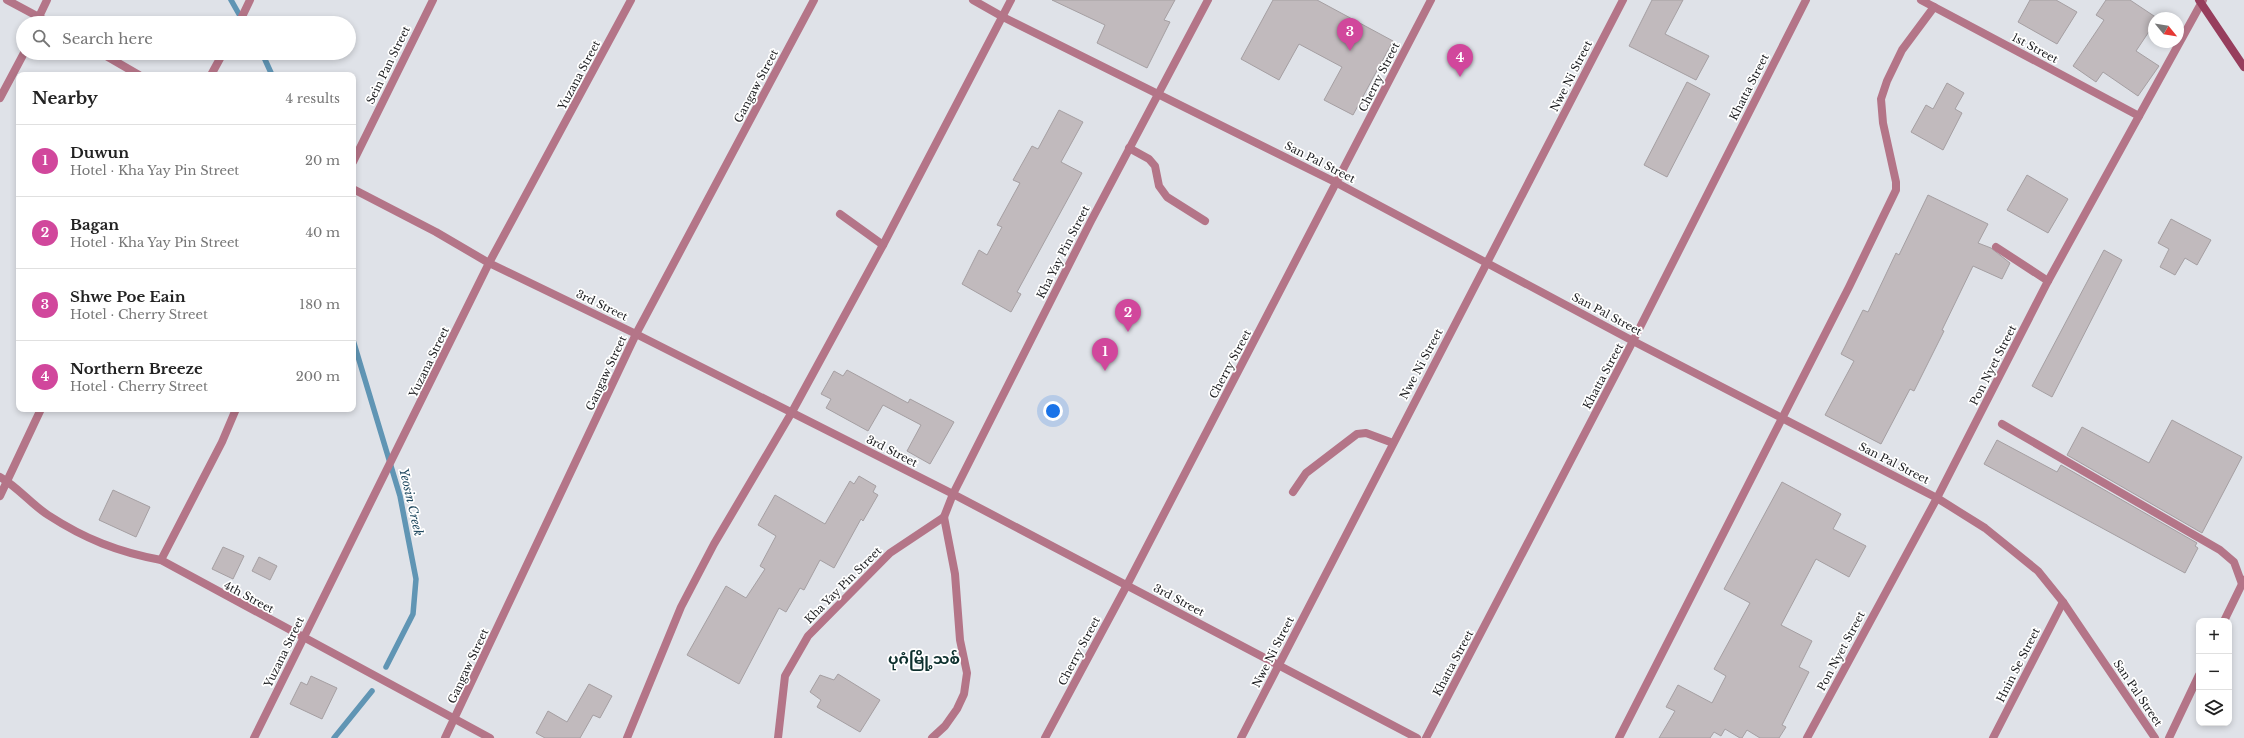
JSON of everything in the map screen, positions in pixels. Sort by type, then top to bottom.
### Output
[{"type":"main road","points":[[2201,1],[2244,67]]},
{"type":"street","points":[[7,0],[32,16]]},
{"type":"street","points":[[39,16],[47,0]]},
{"type":"street","name":"Sein Pan Street","points":[[356,156],[432,0]]},
{"type":"street","name":"Yuzana Street","points":[[254,738],[489,264],[631,0]]},
{"type":"street","name":"Gangaw Street","points":[[445,738],[455,720],[636,334],[814,0]]},
{"type":"street","name":"San Pal Street","points":[[973,0],[1003,17],[1337,182],[1633,341],[1937,498],[1985,528],[2038,571],[2063,602],[2155,738]]},
{"type":"street","points":[[627,738],[681,607],[714,544],[792,412],[883,245],[1011,0]]},
{"type":"street","name":"Kha Yay Pin Street","points":[[778,738],[785,676],[808,636],[830,611],[890,553],[944,517],[953,494],[1130,148],[1208,0]]},
{"type":"street","name":"Cherry Street","points":[[1045,738],[1127,585],[1431,0]]},
{"type":"street","name":"Nwe Ni Street","points":[[1241,738],[1623,0]]},
{"type":"street","name":"Khatta Street","points":[[1426,738],[1633,341],[1806,0]]},
{"type":"street","name":"1st Street","points":[[1921,0],[2139,116]]},
{"type":"street","name":"Pon Nyet Street","points":[[1807,738],[1937,498],[2048,281],[2201,1]]},
{"type":"street","points":[[242,16],[249,2]]},
{"type":"street","points":[[1619,738],[1782,419],[1896,190],[1896,182],[1883,124],[1881,99],[1887,81],[1902,50],[1934,7]]},
{"type":"street","points":[[0,98],[20,60]]},
{"type":"street","points":[[113,60],[134,72]]},
{"type":"street","points":[[213,72],[219,60]]},
{"type":"street","points":[[1130,148],[1149,159],[1155,166],[1159,186],[1167,197],[1205,221]]},
{"type":"street","name":"3rd Street","points":[[356,191],[436,232],[489,264],[636,334],[953,494],[1279,664],[1417,738]]},
{"type":"street","points":[[356,197],[361,194]]},
{"type":"street","points":[[840,214],[883,245]]},
{"type":"street","points":[[1996,247],[2048,281]]},
{"type":"street","points":[[0,496],[4,479],[39,412]]},
{"type":"street","points":[[161,560],[222,442],[235,412]]},
{"type":"street","points":[[2002,424],[2220,550],[2234,562],[2243,582],[2225,618]]},
{"type":"street","points":[[1293,492],[1306,473],[1357,434],[1366,433],[1393,443]]},
{"type":"street","name":"4th Street","points":[[4,479],[47,515],[92,540],[124,553],[161,560],[490,738]]},
{"type":"street","points":[[932,738],[945,726],[957,709],[964,694],[967,673],[960,640],[955,574],[944,517]]},
{"type":"street","name":"Hnin Se Street","points":[[1993,738],[2063,602]]},
{"type":"street","points":[[2169,738],[2196,681]]},
{"type":"building","points":[[1052,0],[1175,0],[1164,20],[1170,22],[1147,68],[1097,43],[1105,25]]},
{"type":"building","points":[[1273,0],[1317,0],[1393,41],[1353,115],[1324,100],[1342,67],[1299,44],[1279,80],[1241,59]]},
{"type":"building","points":[[1652,0],[1683,0],[1665,34],[1709,56],[1696,80],[1629,46]]},
{"type":"building","points":[[2030,0],[2056,0],[2077,12],[2057,44],[2018,22]]},
{"type":"building","points":[[2106,0],[2130,0],[2148,12],[2148,33],[2136,51],[2159,66],[2138,96],[2103,72],[2096,82],[2073,66],[2104,20],[2096,15]]},
{"type":"building","points":[[1687,82],[1710,94],[1667,177],[1644,165]]},
{"type":"building","points":[[1947,83],[1964,93],[1955,109],[1962,113],[1943,150],[1911,132],[1926,105],[1933,109]]},
{"type":"building","points":[[1059,110],[1083,122],[1061,162],[1082,173],[1017,292],[1021,294],[1011,312],[962,284],[979,250],[987,255],[1002,227],[997,225],[1020,183],[1013,180],[1032,146],[1038,149]]},
{"type":"building","points":[[2027,175],[2068,199],[2048,233],[2007,210]]},
{"type":"building","points":[[1928,195],[1988,224],[1978,243],[1991,248],[2010,263],[2002,279],[1973,266],[1942,330],[1944,331],[1914,391],[1910,389],[1881,444],[1825,415],[1854,361],[1841,354],[1863,310],[1868,312],[1896,253],[1899,255]]},
{"type":"building","points":[[2171,219],[2211,240],[2197,265],[2185,258],[2175,275],[2160,267],[2169,249],[2158,243]]},
{"type":"building","points":[[2104,250],[2122,260],[2052,397],[2032,386]]},
{"type":"building","points":[[847,370],[908,403],[910,399],[954,422],[930,464],[907,451],[921,425],[883,405],[868,431],[826,408],[831,399],[821,394],[834,371],[843,376]]},
{"type":"building","points":[[2172,420],[2242,457],[2202,533],[2067,455],[2082,427],[2149,463]]},
{"type":"building","points":[[1997,440],[2057,472],[2061,465],[2197,543],[2195,546],[2198,548],[2185,573],[1984,464]]},
{"type":"building","points":[[859,476],[876,486],[873,492],[878,495],[863,521],[861,519],[834,568],[820,560],[804,590],[800,588],[786,612],[779,608],[739,684],[687,655],[726,586],[746,598],[765,569],[760,566],[776,536],[758,525],[775,495],[825,524],[850,481],[854,484]]},
{"type":"building","points":[[1782,482],[1841,514],[1833,529],[1866,546],[1849,577],[1816,559],[1781,625],[1812,641],[1799,667],[1809,672],[1782,725],[1786,727],[1779,738],[1760,738],[1747,730],[1742,738],[1740,738],[1725,729],[1721,736],[1714,732],[1710,738],[1659,738],[1675,711],[1666,707],[1678,685],[1712,703],[1726,676],[1714,669],[1750,603],[1724,589]]},
{"type":"building","points":[[113,490],[150,507],[136,537],[99,520]]},
{"type":"building","points":[[223,547],[244,556],[233,579],[212,569]]},
{"type":"building","points":[[259,557],[277,566],[270,580],[252,571]]},
{"type":"building","points":[[838,674],[880,700],[860,732],[817,707],[821,700],[810,692],[820,675],[834,680]]},
{"type":"building","points":[[311,676],[337,688],[322,719],[290,704],[301,682],[307,685]]},
{"type":"building","points":[[589,684],[612,696],[600,718],[593,715],[580,738],[545,738],[536,733],[548,711],[567,722]]},
{"type":"waterway","name":"Yeosin Creek","points":[[231,0],[240,16]]},
{"type":"waterway","name":"Yeosin Creek","points":[[265,60],[271,72]]},
{"type":"waterway","name":"Yeosin Creek","points":[[356,350],[400,496],[416,579],[413,614],[386,667]]},
{"type":"waterway","name":"Yeosin Creek","points":[[334,738],[372,691]]},
{"type":"place","name":"Shwe Poe Eain","points":[[1350,51]]},
{"type":"place","name":"Northern Breeze","points":[[1460,77]]},
{"type":"place","name":"Bagan","points":[[1128,332]]},
{"type":"place","name":"Duwun","points":[[1105,371]]},
{"type":"district","name":"ပုဂံမြို့သစ်","points":[[924,659]]}]
